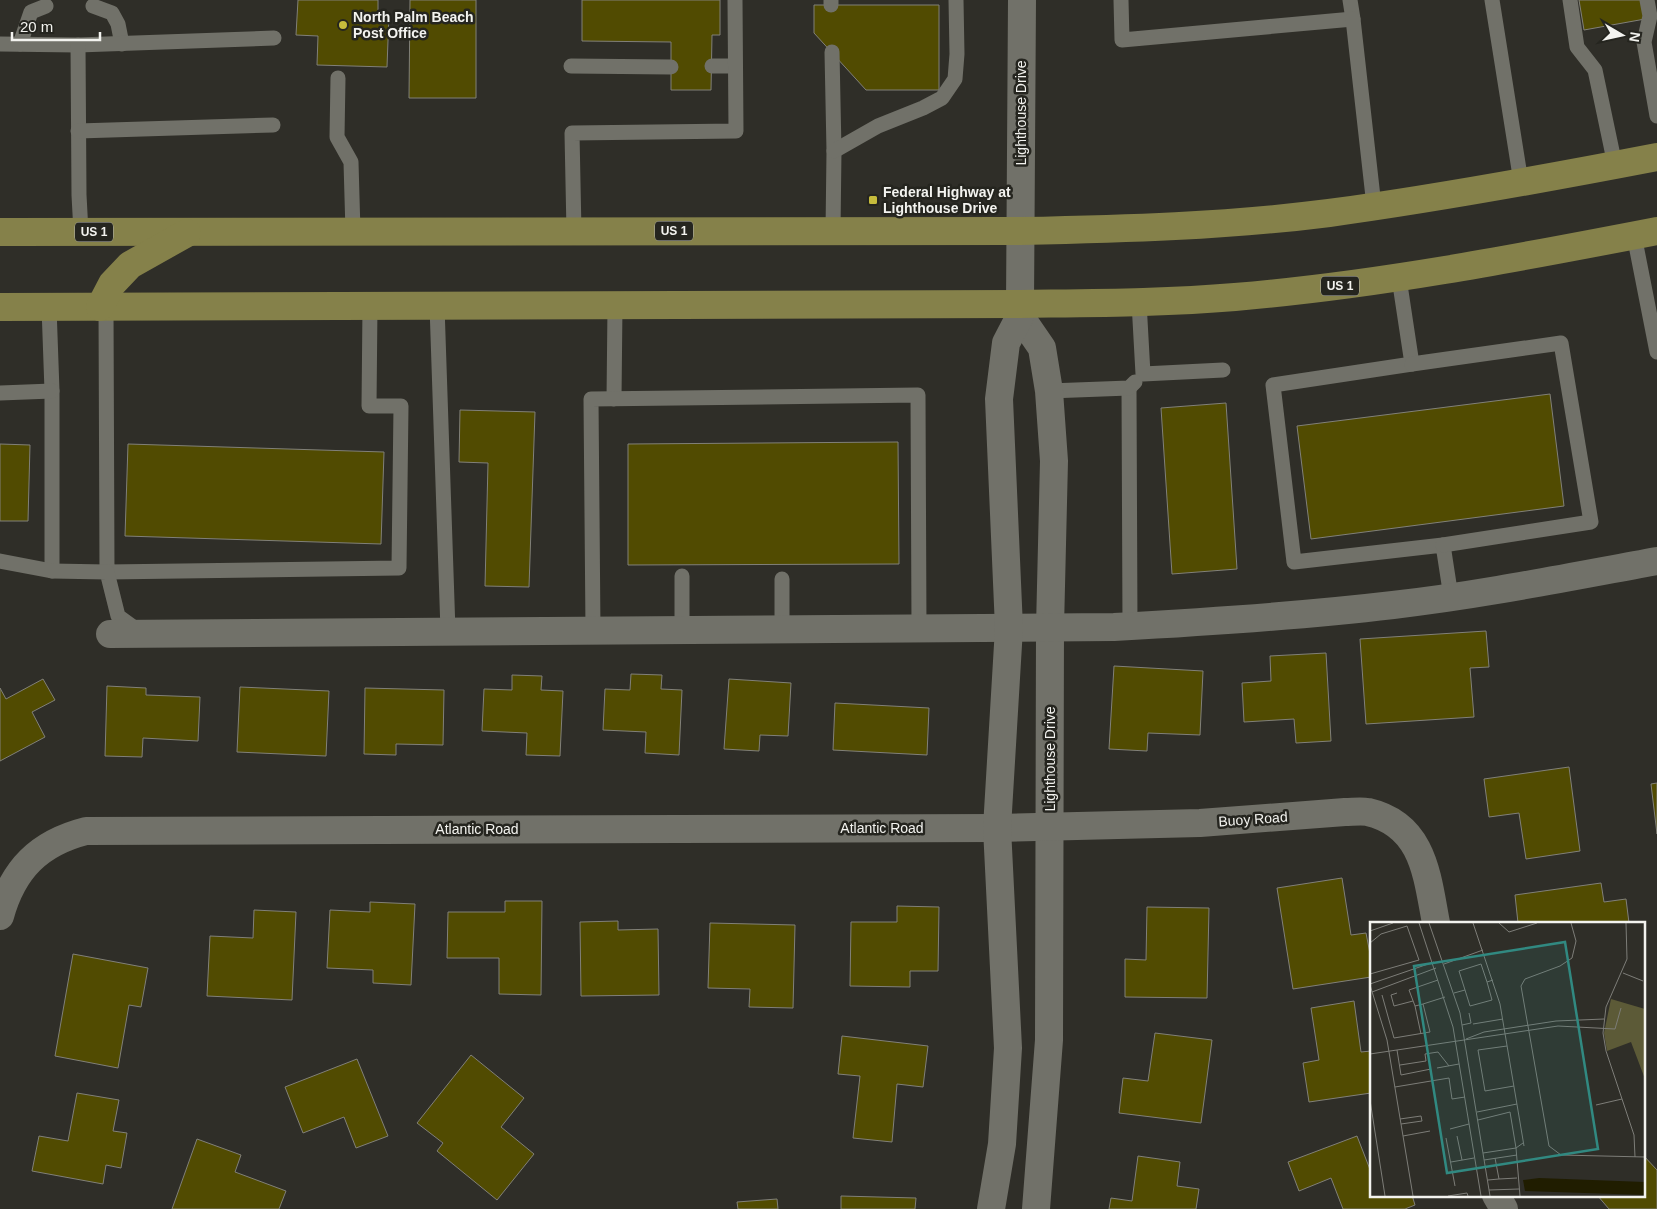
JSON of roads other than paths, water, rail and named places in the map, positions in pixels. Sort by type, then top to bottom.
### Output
[{"type":"main road","name":"US 1","points":[[0,232],[1020,231],[1129,229],[1328,213],[1522,182],[1657,157]]},
{"type":"main road","points":[[103,307],[112,284],[130,265],[188,232]]},
{"type":"main road","name":"US 1","points":[[0,307],[616,306],[1020,310],[1234,297],[1399,278],[1646,233]]},
{"type":"street","name":"Lighthouse Drive","points":[[991,1209],[1002,1144],[1008,1048],[997,828],[1009,628],[999,399],[1006,343],[1020,310],[1022,0]]},
{"type":"street","name":"Lighthouse Drive","points":[[1020,310],[1042,348],[1049,391],[1054,461],[1050,628],[1049,1040],[1036,1209]]},
{"type":"street","points":[[110,634],[1130,626],[1254,620],[1394,605],[1533,584],[1657,561]]},
{"type":"street","name":"Buoy Road","points":[[997,828],[1200,823],[1366,812],[1387,819],[1405,832],[1419,850],[1426,871],[1436,922]]},
{"type":"street","name":"Atlantic Road","points":[[0,916],[6,896],[15,878],[32,857],[48,845],[66,836],[86,831],[997,828]]},
{"type":"street","points":[[1497,1196],[1504,1209]]},
{"type":"lane","points":[[574,232],[572,133],[736,131],[735,0]]},
{"type":"lane","points":[[834,151],[878,126],[923,108],[942,98],[955,79],[957,54],[956,0]]},
{"type":"lane","points":[[1121,0],[1122,40],[1353,19]]},
{"type":"lane","points":[[1350,0],[1374,206]]},
{"type":"lane","points":[[1492,0],[1522,182]]},
{"type":"lane","points":[[1570,0],[1577,47],[1596,70],[1615,165]]},
{"type":"lane","points":[[1647,0],[1650,16],[1644,42],[1657,116]]},
{"type":"lane","points":[[20,44],[31,12],[46,6]]},
{"type":"lane","points":[[93,6],[112,13],[118,24],[122,44]]},
{"type":"lane","points":[[0,44],[78,45],[274,38]]},
{"type":"lane","points":[[78,45],[81,232]]},
{"type":"lane","points":[[832,52],[833,231]]},
{"type":"lane","points":[[571,66],[671,67]]},
{"type":"lane","points":[[712,66],[735,66]]},
{"type":"lane","points":[[338,78],[336,137],[351,162],[353,232]]},
{"type":"lane","points":[[78,131],[273,125]]},
{"type":"lane","points":[[1646,233],[1657,352]]},
{"type":"lane","points":[[1399,278],[1412,364]]},
{"type":"lane","points":[[1139,302],[1143,374]]},
{"type":"lane","points":[[0,561],[52,571],[107,572],[399,568],[401,406],[369,406],[370,306]]},
{"type":"lane","points":[[438,306],[448,631]]},
{"type":"lane","points":[[614,399],[616,306]]},
{"type":"lane","points":[[49,307],[52,391],[52,571]]},
{"type":"lane","points":[[103,307],[107,572],[118,616],[142,633]]},
{"type":"lane","points":[[1560,343],[1591,522],[1444,545],[1294,562],[1273,385],[1560,343]]},
{"type":"lane","points":[[1130,626],[1130,388],[1143,374],[1223,370]]},
{"type":"lane","points":[[1049,391],[1130,388]]},
{"type":"lane","points":[[0,393],[52,391]]},
{"type":"lane","points":[[593,630],[591,399],[918,395],[919,628]]},
{"type":"lane","points":[[1444,545],[1451,597]]},
{"type":"lane","points":[[682,576],[682,630]]},
{"type":"lane","points":[[782,580],[782,629]]},
{"type":"place","name":"North Palm Beach Post Office","points":[[343,25]]},
{"type":"place","name":"Federal Highway at Lighthouse Drive","points":[[873,200]]}]
